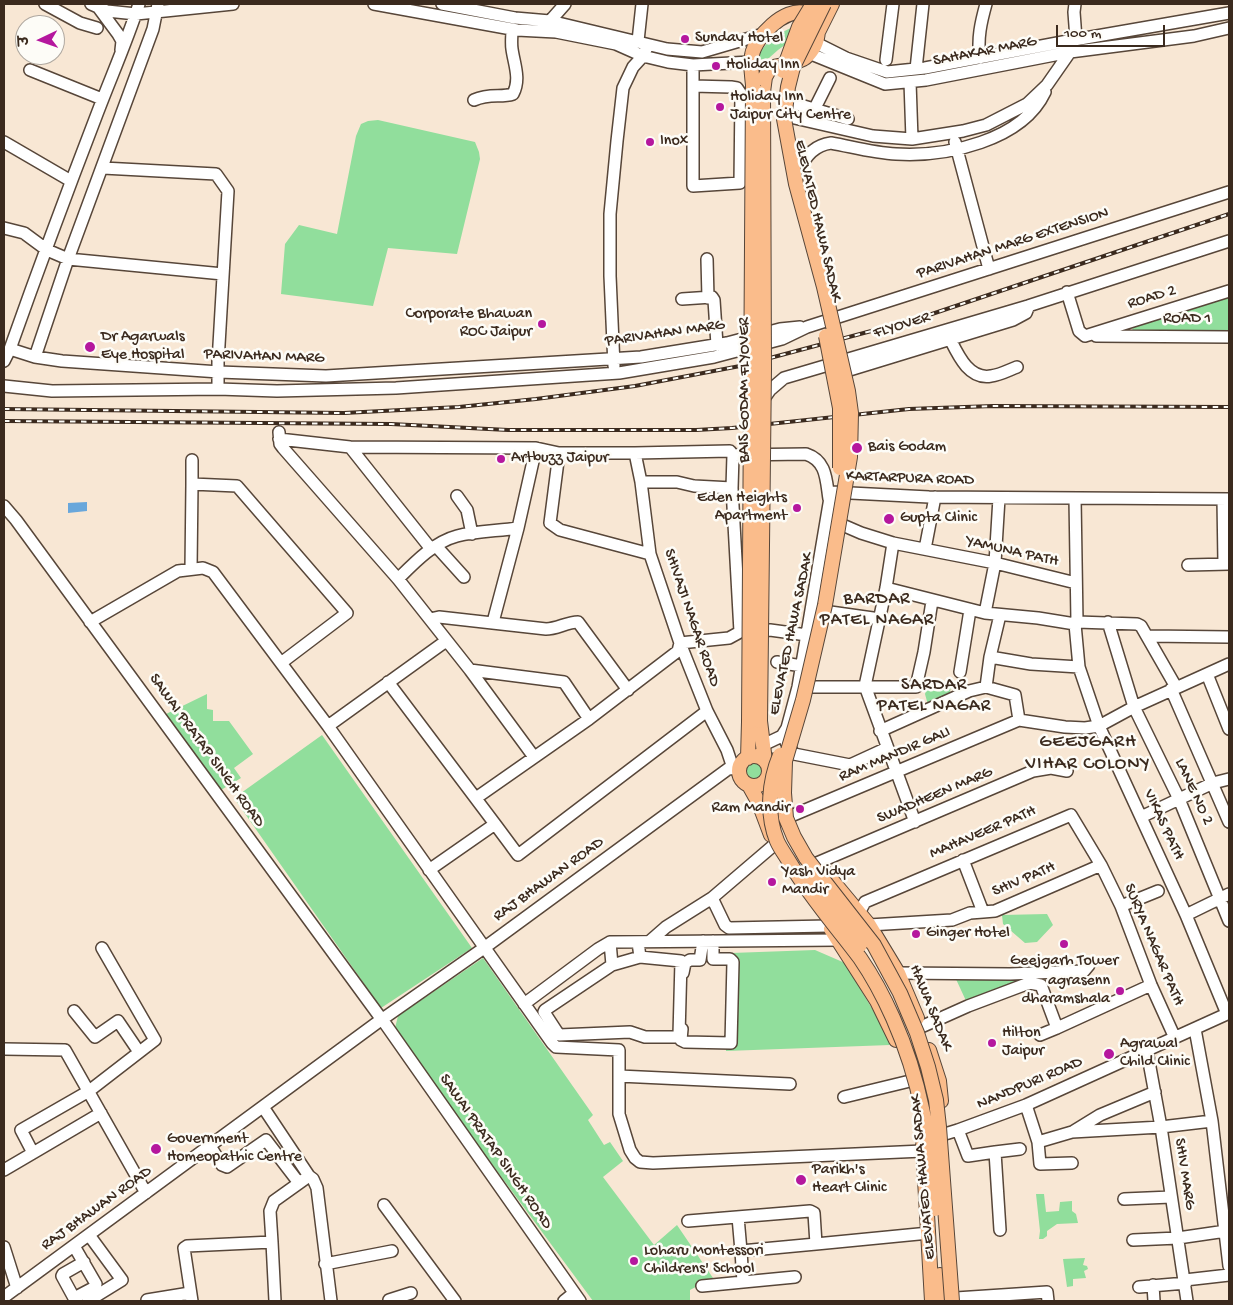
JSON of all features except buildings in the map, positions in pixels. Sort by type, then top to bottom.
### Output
[{"type":"main road","name":"ELEVATED HAWA SADAK","points":[[813,4],[799,27],[787,57],[779,86],[777,118],[781,153],[826,335],[840,408],[840,473],[830,538],[799,698],[778,760],[771,794],[770,813],[777,841],[802,883],[861,960],[892,1015],[904,1043],[922,1103],[928,1135],[941,1301]]},
{"type":"main road","name":"ELEVATED HAWA SADAK","points":[[824,4],[793,67],[788,87],[784,119],[796,184],[824,286],[848,391],[851,413],[850,457],[825,605],[789,758],[784,793],[786,818],[806,858],[874,945],[900,993],[917,1033],[928,1067],[940,1127],[955,1300]]},
{"type":"main road","points":[[752,62],[770,68],[811,47],[832,4]]},
{"type":"main road","points":[[760,35],[798,8],[814,19],[817,24],[811,47]]},
{"type":"main road","name":"BAIS GODAM FLYOVER","points":[[740,764],[755,721],[764,369],[758,89],[752,54],[760,35]]},
{"type":"main road","name":"BAIS GODAM FLYOVER","points":[[768,766],[773,741],[755,721],[758,89],[770,68]]},
{"type":"main road","points":[[768,766],[768,775],[763,783],[754,786],[750,785],[740,776],[740,764],[757,757],[768,766],[787,787]]},
{"type":"main road","points":[[789,758],[777,796],[779,820],[785,839],[806,872],[864,950],[891,998],[913,1048],[940,1134]]},
{"type":"main road","name":"HAWA SADAK","points":[[750,785],[759,803],[774,845],[877,1001],[899,1046],[910,1081],[940,1134]]},
{"type":"main road","name":"HAWA SADAK","points":[[787,787],[791,816],[796,828],[817,863],[869,925],[898,973],[921,1027],[939,1081],[940,1134],[955,1300]]},
{"type":"main road","points":[[812,902],[836,885]]},
{"type":"main road","name":"HAWA SADAK","points":[[932,1301],[923,1151],[940,1134]]},
{"type":"street","points":[[45,4],[80,22],[97,28]]},
{"type":"street","points":[[95,5],[107,11],[233,4]]},
{"type":"street","points":[[374,4],[512,29],[556,32],[616,44],[702,52],[760,35]]},
{"type":"street","points":[[449,4],[515,18],[550,21],[643,47],[668,62],[693,65],[752,62]]},
{"type":"street","points":[[550,21],[565,4]]},
{"type":"street","points":[[614,373],[610,214],[623,88],[643,47],[642,4]]},
{"type":"street","points":[[886,60],[893,4]]},
{"type":"street","points":[[916,69],[923,4]]},
{"type":"street","points":[[980,58],[978,46],[986,4]]},
{"type":"street","points":[[1075,4],[1076,39]]},
{"type":"street","points":[[95,5],[122,41],[120,60]]},
{"type":"street","points":[[35,357],[68,259],[153,29],[158,8]]},
{"type":"street","points":[[4,361],[102,99],[120,60],[138,9]]},
{"type":"street","name":"SAHAKAR MARG","points":[[811,47],[887,72],[916,69],[1076,39],[1229,14]]},
{"type":"street","name":"SAHAKAR MARG","points":[[811,47],[885,84],[926,80],[1070,52],[1194,36],[1229,28]]},
{"type":"street","points":[[474,100],[488,96],[508,96],[513,94],[516,88],[517,74],[512,49],[512,29]]},
{"type":"street","points":[[811,47],[790,102],[793,152],[800,171],[837,318]]},
{"type":"street","points":[[790,117],[873,136],[912,140],[986,126],[1027,104],[1047,86],[1070,52]]},
{"type":"street","points":[[709,64],[709,86]]},
{"type":"street","points":[[693,65],[693,86],[693,186],[740,183],[741,94],[737,88],[693,86]]},
{"type":"street","points":[[30,70],[102,99]]},
{"type":"street","points":[[815,108],[830,78]]},
{"type":"street","points":[[910,82],[912,140]]},
{"type":"street","points":[[800,171],[808,155],[816,148],[832,143],[882,153],[899,154],[935,152],[981,143],[1013,128],[1038,105],[1047,86]]},
{"type":"street","points":[[790,102],[848,119]]},
{"type":"street","points":[[826,144],[828,126]]},
{"type":"street","points":[[953,133],[989,269]]},
{"type":"street","points":[[4,142],[71,181]]},
{"type":"street","points":[[103,168],[216,174],[228,190],[218,390]]},
{"type":"street","name":"PARIVAHAN MARG EXTENSION","points":[[807,326],[1229,192]]},
{"type":"street","points":[[4,228],[24,234],[46,250],[68,259],[223,274]]},
{"type":"street","name":"FLYOVER","points":[[763,400],[770,390],[784,378],[1028,306],[1229,241]]},
{"type":"street","points":[[707,259],[708,298]]},
{"type":"street","points":[[1070,291],[1079,331],[1085,336]]},
{"type":"street","name":"ROAD 2","points":[[1085,336],[1229,291]]},
{"type":"street","points":[[682,299],[712,298],[714,300],[717,345]]},
{"type":"street","points":[[843,372],[1013,320],[1026,313],[1028,306]]},
{"type":"street","name":"PARIVAHAN MARG","points":[[10,349],[35,357],[219,372],[326,376],[641,357],[717,345],[780,329],[807,326]]},
{"type":"street","name":"PARIVAHAN MARG","points":[[4,386],[52,391],[278,391],[396,388],[614,373],[714,357],[782,339],[807,326]]},
{"type":"street","name":"ROAD 1","points":[[1085,336],[1229,337]]},
{"type":"street","points":[[950,339],[959,358],[968,369],[975,373],[992,376],[1017,366]]},
{"type":"street","points":[[764,369],[778,377],[784,378]]},
{"type":"street","points":[[534,757],[470,670],[398,579],[282,448],[279,435],[350,447],[536,448],[559,453],[730,451],[733,455],[806,454],[820,461],[830,496]]},
{"type":"street","points":[[350,447],[434,548],[464,577]]},
{"type":"street","points":[[493,622],[518,528],[536,448]]},
{"type":"street","points":[[559,453],[550,523],[560,530],[650,554]]},
{"type":"street","name":"SHIVAJI NAGAR ROAD","points":[[634,453],[642,482],[650,554],[680,643],[707,711],[727,750],[740,764]]},
{"type":"street","points":[[733,455],[732,488],[740,632]]},
{"type":"street","points":[[191,569],[192,460]]},
{"type":"street","points":[[642,482],[677,482],[694,486],[732,488]]},
{"type":"street","points":[[192,484],[237,486],[347,613],[281,663]]},
{"type":"street","points":[[787,787],[789,758],[811,686],[846,492]]},
{"type":"street","name":"KARTARPURA ROAD","points":[[773,741],[787,728],[798,686],[830,496],[846,492],[935,497],[1226,500]]},
{"type":"street","points":[[457,496],[466,510],[472,534]]},
{"type":"street","points":[[925,549],[935,497]]},
{"type":"street","points":[[985,614],[995,563],[999,498]]},
{"type":"street","name":"VIKAS PATH","points":[[1076,498],[1076,623],[1079,667],[1099,726],[1142,817],[1228,1013]]},
{"type":"street","points":[[1188,565],[1226,564],[1226,500]]},
{"type":"street","name":"SAWAI PRATAP SINGH ROAD","points":[[4,506],[381,1020],[577,1297]]},
{"type":"street","name":"YAMUNA PATH","points":[[826,518],[861,533],[893,542],[995,563],[1076,583]]},
{"type":"street","points":[[398,579],[434,548],[456,536],[518,528]]},
{"type":"street","points":[[893,542],[880,619],[865,686],[915,822]]},
{"type":"street","points":[[90,622],[178,572],[202,568],[213,572],[328,726],[552,1043],[556,1047],[618,1050],[619,1114],[630,1150],[640,1162],[923,1151]]},
{"type":"street","points":[[886,588],[985,614],[1076,623],[1108,622],[1137,624],[1141,626],[1174,688],[1229,822]]},
{"type":"street","points":[[798,686],[916,687],[932,601]]},
{"type":"street","points":[[812,609],[880,619]]},
{"type":"street","points":[[960,672],[970,610]]},
{"type":"street","points":[[986,687],[990,657],[1000,615]]},
{"type":"street","points":[[430,619],[440,617],[546,629],[554,629],[578,622],[628,690]]},
{"type":"street","name":"LANE NO 2","points":[[1108,622],[1134,707],[1225,896],[1229,921]]},
{"type":"street","points":[[476,798],[628,690],[678,651],[680,643],[729,638],[740,632],[770,630],[807,636]]},
{"type":"street","points":[[1148,636],[1229,637]]},
{"type":"street","points":[[328,726],[446,641]]},
{"type":"street","points":[[990,657],[1031,664],[1079,667]]},
{"type":"street","points":[[777,662],[802,666]]},
{"type":"street","points":[[880,731],[969,692],[986,687],[1015,695],[1019,720],[1066,727],[1085,728],[1099,726],[1134,707],[1229,664]]},
{"type":"street","points":[[470,670],[564,682],[589,719]]},
{"type":"street","points":[[1207,674],[1229,729]]},
{"type":"street","points":[[388,682],[518,855],[707,711]]},
{"type":"street","name":"RAM MANDIR GALI","points":[[791,816],[1019,720]]},
{"type":"street","points":[[773,741],[789,758],[850,765],[887,748]]},
{"type":"street","name":"RAJ BHAWAN ROAD","points":[[6,1298],[381,1020],[484,948],[728,769],[740,764]]},
{"type":"street","name":"SWADHEEN MARG","points":[[817,863],[1033,771],[1051,768],[1068,771]]},
{"type":"street","points":[[1142,817],[1213,783],[1229,778]]},
{"type":"street","name":"MAHAVEER PATH","points":[[860,913],[865,902],[1069,814],[1073,815],[1101,865]]},
{"type":"street","points":[[429,870],[495,824]]},
{"type":"street","points":[[650,941],[666,927],[712,898],[774,845]]},
{"type":"street","name":"SHIV PATH","points":[[963,860],[983,912],[995,911],[1101,865]]},
{"type":"street","name":"SURYA NAGAR PATH","points":[[1101,865],[1121,906],[1151,985],[1175,1038]]},
{"type":"street","points":[[1121,906],[1158,891]]},
{"type":"street","points":[[1186,915],[1225,896]]},
{"type":"street","points":[[712,898],[725,925],[729,928],[828,926]]},
{"type":"street","points":[[869,925],[952,920],[970,913],[983,912]]},
{"type":"street","points":[[708,940],[713,959],[730,959],[734,962],[732,1040],[729,1043],[688,1043],[681,1040],[683,969],[685,963],[690,960],[700,960],[708,940]]},
{"type":"street","points":[[524,1004],[610,942],[838,940]]},
{"type":"street","points":[[610,942],[612,965]]},
{"type":"street","points":[[638,942],[640,957]]},
{"type":"street","points":[[33,1153],[21,1130],[89,1091],[155,1040],[102,948]]},
{"type":"street","points":[[640,957],[682,962],[679,1035],[677,1037],[644,1037],[630,1032],[559,1035],[544,1012],[545,1010],[612,965],[640,957]]},
{"type":"street","points":[[898,973],[1010,974],[1084,971],[1089,965]]},
{"type":"street","points":[[921,1027],[968,1006],[1029,983],[1041,985],[1057,1028]]},
{"type":"street","points":[[1040,1036],[1151,985]]},
{"type":"street","points":[[74,1011],[94,1037],[118,1021],[140,1052]]},
{"type":"street","name":"NANDPURI ROAD","points":[[940,1134],[1026,1105],[1228,1013]]},
{"type":"street","points":[[1195,1029],[1212,1121],[1229,1266]]},
{"type":"street","points":[[4,1050],[65,1050],[146,1193]]},
{"type":"street","name":"SHIV MARG","points":[[1147,1051],[1172,1197],[1187,1301]]},
{"type":"street","points":[[619,1076],[790,1084]]},
{"type":"street","points":[[844,1097],[910,1081]]},
{"type":"street","points":[[1072,1132],[1100,1115],[1155,1092]]},
{"type":"street","points":[[1026,1105],[1038,1142],[1040,1164],[1072,1163]]},
{"type":"street","points":[[263,1107],[309,1176],[313,1179],[317,1188],[331,1301]]},
{"type":"street","points":[[4,1170],[101,1113]]},
{"type":"street","points":[[1038,1142],[1072,1132],[1160,1127],[1212,1121]]},
{"type":"street","points":[[940,1134],[968,1156],[1020,1148]]},
{"type":"street","points":[[210,1146],[222,1165],[227,1167],[266,1140],[299,1184]]},
{"type":"street","points":[[995,1152],[1000,1230]]},
{"type":"street","points":[[272,1301],[270,1211],[274,1202],[309,1176]]},
{"type":"street","points":[[1124,1199],[1172,1197]]},
{"type":"street","points":[[384,1205],[454,1301]]},
{"type":"street","points":[[688,1221],[812,1211],[814,1214],[816,1244]]},
{"type":"street","points":[[738,1217],[743,1282]]},
{"type":"street","points":[[1133,1240],[1178,1238],[1226,1230]]},
{"type":"street","points":[[741,1252],[929,1233]]},
{"type":"street","points":[[88,1301],[122,1280],[89,1235]]},
{"type":"street","points":[[148,1300],[191,1297],[184,1251],[184,1248],[187,1246],[272,1242]]},
{"type":"street","points":[[74,1246],[84,1262]]},
{"type":"street","points":[[4,1247],[17,1288]]},
{"type":"street","points":[[325,1264],[392,1251]]},
{"type":"street","points":[[1139,1286],[1153,1286],[1229,1275]]},
{"type":"street","points":[[702,1286],[795,1277]]},
{"type":"street","points":[[1153,1286],[1154,1301]]},
{"type":"street","points":[[955,1300],[1047,1292],[1048,1301]]},
{"type":"street","points":[[386,1301],[411,1293]]},
{"type":"street","points":[[564,1301],[577,1297]]},
{"type":"green space","points":[[798,24],[789,42],[769,58],[759,60],[761,52],[769,42]]},
{"type":"green space","points":[[378,120],[475,142],[480,159],[457,254],[388,248],[373,306],[281,294],[285,244],[299,225],[337,234],[356,136],[361,124]]},
{"type":"green space","points":[[1229,297],[1229,332],[1133,332],[1132,326]]},
{"type":"green space","points":[[928,683],[951,687],[949,696],[928,705],[925,694]]},
{"type":"green space","points":[[207,694],[207,709],[213,710],[213,721],[229,721],[253,754],[234,768],[241,778],[221,790],[166,714]]},
{"type":"green space","points":[[322,735],[472,948],[381,1008],[234,798]]},
{"type":"green space","points":[[755,761],[765,768],[766,772],[759,782],[755,783],[745,776],[744,772],[751,762]]},
{"type":"green space","points":[[1047,914],[1053,925],[1037,942],[1025,943],[1003,924],[1002,915]]},
{"type":"green space","points":[[815,950],[845,963],[877,1017],[890,1045],[726,1051],[731,953]]},
{"type":"green space","points":[[483,958],[593,1115],[588,1120],[604,1145],[610,1142],[623,1161],[603,1177],[654,1245],[677,1225],[713,1278],[690,1290],[690,1301],[593,1301],[398,1037],[395,1028],[398,1016]]},
{"type":"green space","points":[[955,977],[1025,981],[967,1003]]},
{"type":"green space","points":[[1036,1194],[1044,1194],[1046,1212],[1059,1211],[1060,1202],[1072,1201],[1072,1211],[1076,1214],[1078,1223],[1057,1224],[1047,1231],[1047,1236],[1039,1239],[1040,1231]]},
{"type":"green space","points":[[1085,1258],[1083,1265],[1087,1266],[1088,1269],[1084,1271],[1086,1278],[1073,1279],[1073,1286],[1067,1287],[1063,1259]]},
{"type":"water","points":[[87,502],[87,511],[68,513],[68,503]]},
{"type":"railway","points":[[4,409],[344,413],[459,407],[635,386],[740,366],[920,318],[1229,214]]},
{"type":"railway","points":[[4,421],[391,424],[508,430],[696,430],[732,428],[909,409],[993,406],[1229,407]]},
{"type":"place","name":"Sunday Hotel","points":[[685,39]]},
{"type":"place","name":"Holiday Inn","points":[[716,66]]},
{"type":"place","name":"Holiday Inn Jaipur City Centre","points":[[720,107]]},
{"type":"place","name":"Inox","points":[[650,142]]},
{"type":"place","name":"Corporate Bhawan ROC Jaipur","points":[[542,324]]},
{"type":"place","name":"Dr Agarwals Eye Hospital","points":[[90,347]]},
{"type":"place","name":"Bais Godam","points":[[857,448]]},
{"type":"place","name":"Artbuzz Jaipur","points":[[501,459]]},
{"type":"place","name":"Eden Heights Apartment","points":[[797,508]]},
{"type":"place","name":"Gupta Clinic","points":[[889,519]]},
{"type":"place","name":"Ram Mandir","points":[[800,809]]},
{"type":"place","name":"Yash Vidya Mandir","points":[[772,882]]},
{"type":"place","name":"Ginger Hotel","points":[[916,934]]},
{"type":"place","name":"Geejgarh Tower","points":[[1064,944]]},
{"type":"place","name":"agrasenn dharamshala","points":[[1120,991]]},
{"type":"place","name":"Hilton Jaipur","points":[[992,1043]]},
{"type":"place","name":"Agrawal Child Clinic","points":[[1109,1054]]},
{"type":"place","name":"Government Homeopathic Centre","points":[[156,1149]]},
{"type":"place","name":"Parikh's Heart Clinic","points":[[801,1180]]},
{"type":"place","name":"Loharu Montessori Childrens' School","points":[[634,1261]]},
{"type":"district","name":"BARDAR PATEL NAGAR","points":[[877,610]]},
{"type":"district","name":"SARDAR PATEL NAGAR","points":[[934,696]]},
{"type":"district","name":"GEEJGARH VIHAR COLONY","points":[[1088,754]]}]
